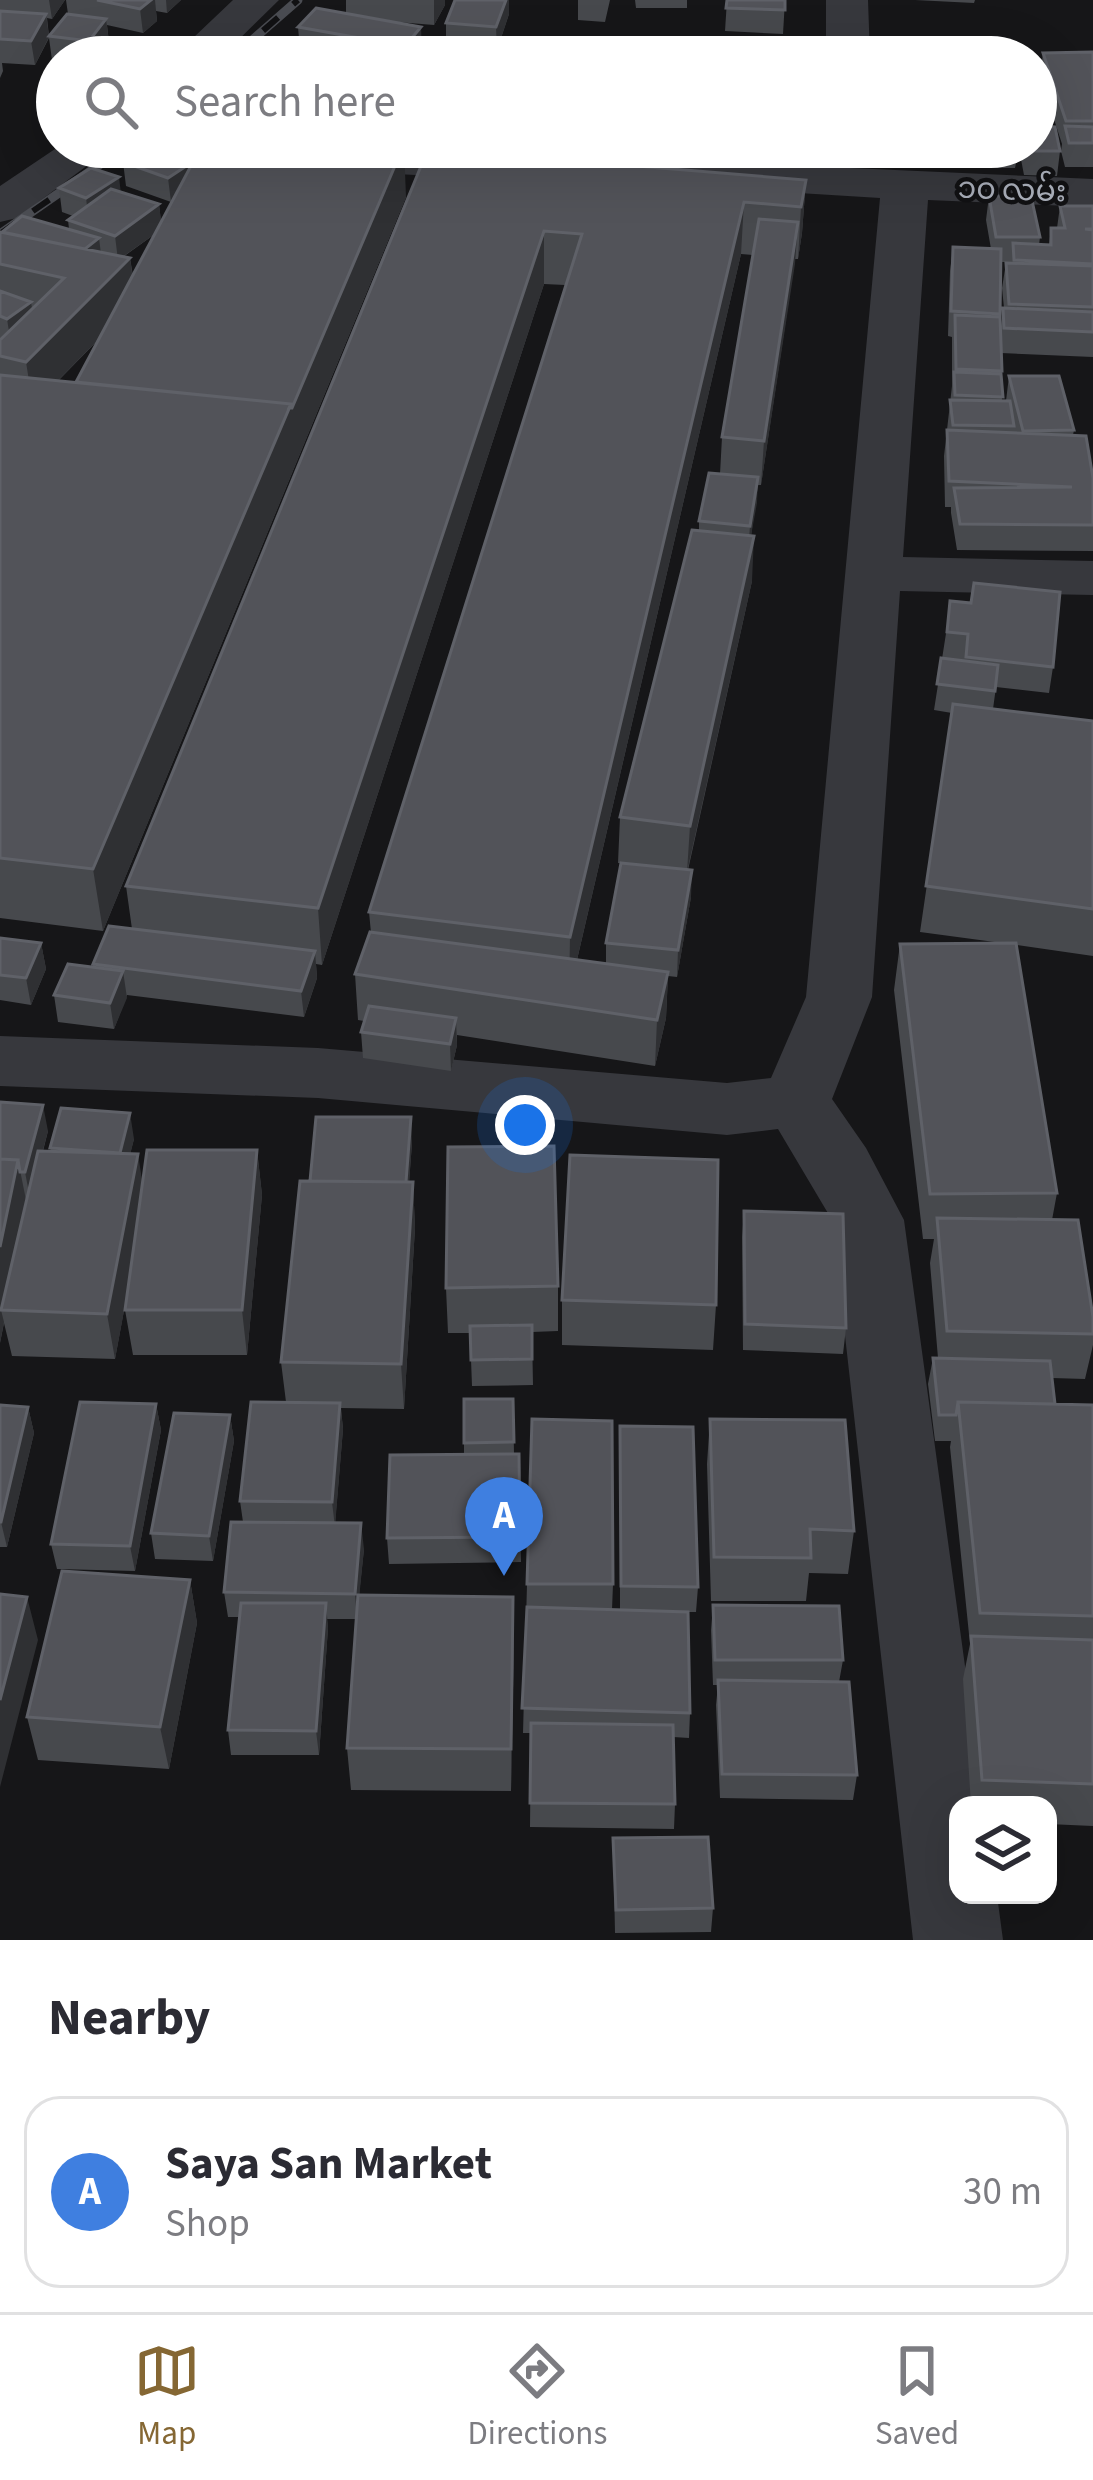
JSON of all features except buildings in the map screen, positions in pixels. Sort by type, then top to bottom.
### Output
[{"type":"street","points":[[218,36],[258,0]]},
{"type":"street","points":[[847,0],[848,36]]},
{"type":"street","points":[[6,199],[55,168]]},
{"type":"street","points":[[547,168],[566,169]]},
{"type":"street","points":[[796,1101],[839,997],[872,573],[869,171]]},
{"type":"street","name":"၁၀ လမ်း","points":[[637,173],[869,171],[1093,193]]},
{"type":"street","points":[[872,573],[1093,578]]},
{"type":"street","points":[[0,1061],[318,1072],[727,1109],[796,1101]]},
{"type":"street","points":[[796,1101],[841,1167],[868,1220],[958,1940]]},
{"type":"railway","points":[[257,36],[298,0]]},
{"type":"railway","points":[[0,234],[95,168]]},
{"type":"place","name":"Saya San Market","points":[[504,1576]]}]
